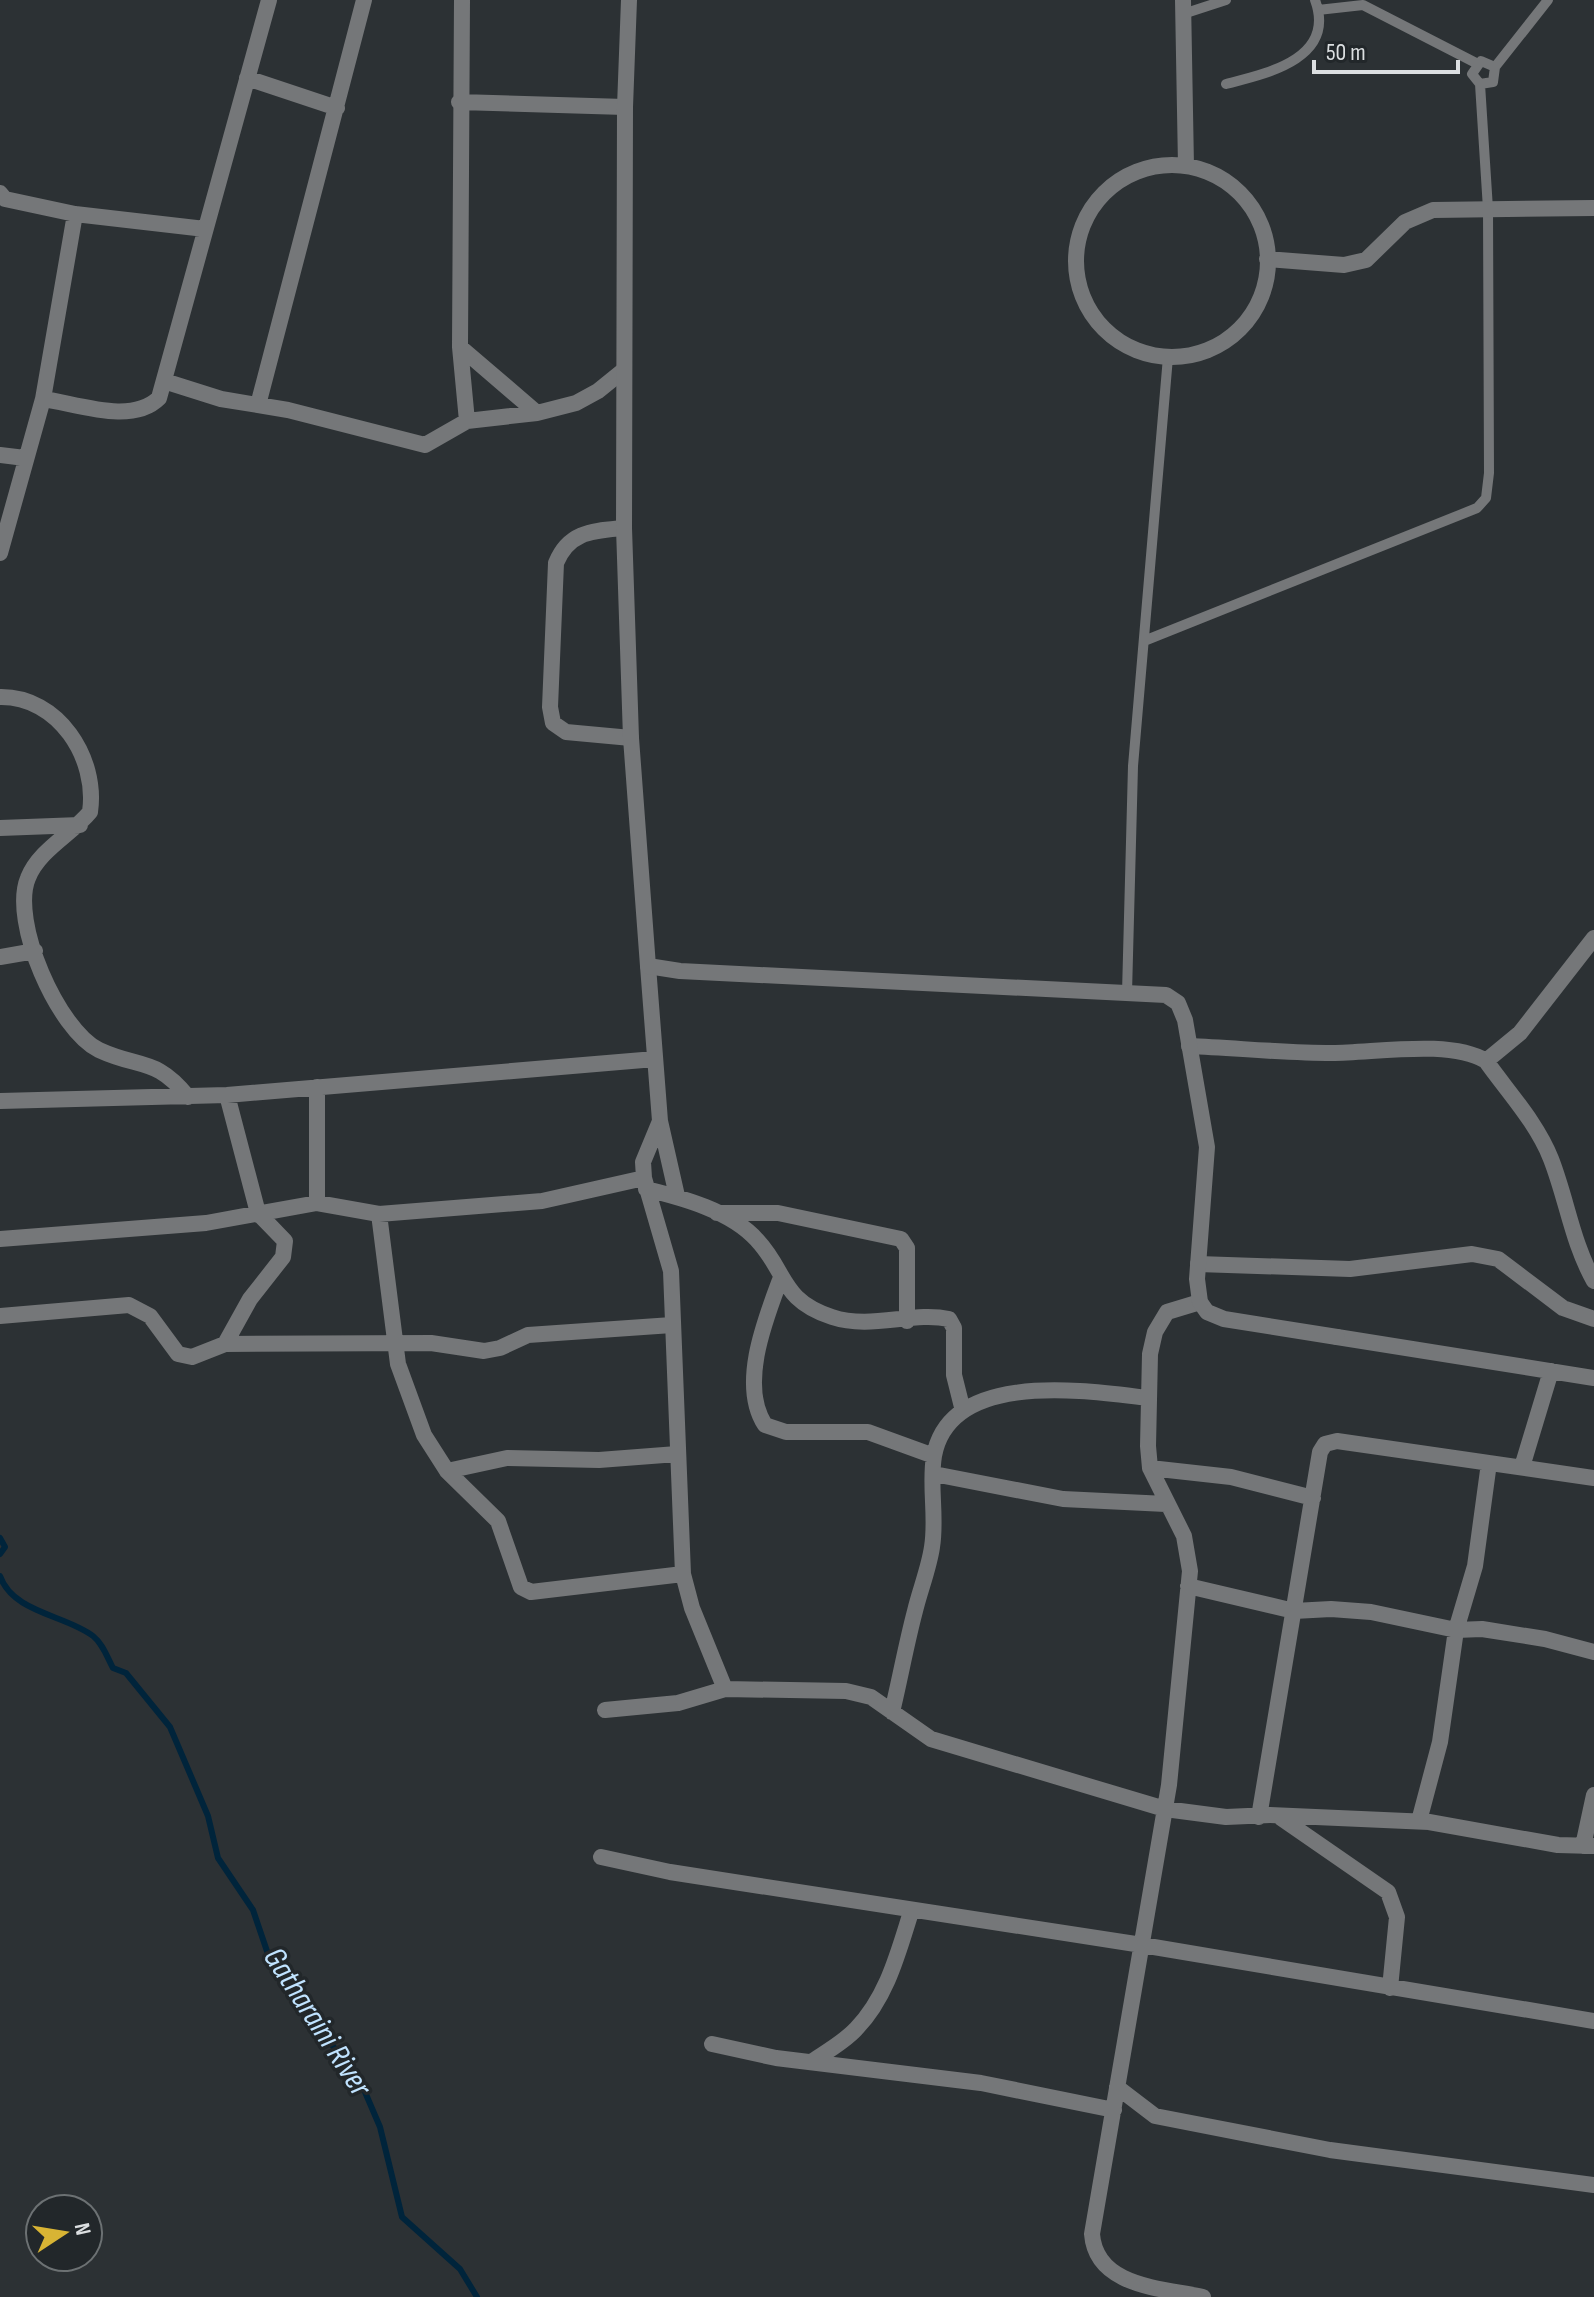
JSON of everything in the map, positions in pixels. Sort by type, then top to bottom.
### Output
[{"type":"street","points":[[43,399],[131,413],[148,410],[159,398],[269,0]]},
{"type":"street","points":[[258,405],[364,0]]},
{"type":"street","points":[[462,0],[459,102],[460,347],[467,421]]},
{"type":"street","points":[[629,0],[625,107],[624,528],[631,738],[660,1121],[677,1196]]},
{"type":"street","points":[[1183,7],[1186,166]]},
{"type":"street","points":[[247,78],[337,108]]},
{"type":"street","points":[[459,102],[625,107]]},
{"type":"street","points":[[1152,166],[1186,166],[1217,176],[1243,197],[1260,226],[1267,259],[1262,292],[1247,321],[1235,333],[1207,350],[1168,357],[1126,345],[1100,324],[1086,303],[1078,280],[1077,246],[1092,208],[1122,178],[1152,166]]},
{"type":"street","points":[[2,197],[75,214],[205,229]]},
{"type":"street","points":[[1267,259],[1344,265],[1366,260],[1405,222],[1419,213],[1594,208]]},
{"type":"street","points":[[0,553],[43,399],[75,214]]},
{"type":"street","points":[[460,347],[537,413]]},
{"type":"street","points":[[164,381],[221,399],[425,445],[467,421],[537,413],[576,403],[598,391],[624,370]]},
{"type":"street","points":[[0,455],[25,458]]},
{"type":"street","points":[[624,528],[577,535],[563,546],[556,563],[550,707],[553,723],[566,732],[631,738]]},
{"type":"street","points":[[0,697],[32,700],[68,732],[86,759],[93,794],[90,812],[80,825],[49,850],[28,877],[26,926],[58,1007],[76,1032],[97,1049],[157,1067],[173,1078],[188,1097]]},
{"type":"street","points":[[0,828],[80,825]]},
{"type":"street","points":[[1486,1061],[1520,1033],[1594,938]]},
{"type":"street","points":[[0,957],[35,951]]},
{"type":"street","points":[[648,966],[680,971],[1166,995],[1178,1003],[1207,1147],[1198,1264],[1200,1302],[1207,1312],[1224,1319],[1594,1378]]},
{"type":"street","points":[[1189,1046],[1330,1053],[1449,1050],[1474,1054],[1486,1061],[1538,1133],[1551,1160],[1569,1228],[1594,1281]]},
{"type":"street","points":[[0,1101],[227,1095],[655,1059]]},
{"type":"street","points":[[317,1087],[317,1203]]},
{"type":"street","points":[[225,1344],[250,1299],[283,1257],[285,1241],[258,1213],[227,1095]]},
{"type":"street","points":[[660,1121],[643,1162],[645,1183],[671,1271],[683,1574],[692,1608],[725,1689]]},
{"type":"street","points":[[0,1239],[206,1223],[317,1203],[379,1214],[542,1201],[645,1183],[715,1213],[759,1242],[780,1280],[796,1298],[833,1317],[865,1322],[949,1319],[954,1328],[954,1375],[963,1411]]},
{"type":"street","points":[[715,1213],[778,1213],[901,1239],[907,1248],[907,1321]]},
{"type":"street","points":[[759,1242],[778,1213]]},
{"type":"street","points":[[379,1214],[398,1364],[424,1435],[447,1471],[498,1521],[521,1587],[531,1592],[683,1574]]},
{"type":"street","points":[[1198,1264],[1350,1269],[1472,1254],[1498,1259],[1563,1308],[1594,1319]]},
{"type":"street","points":[[780,1280],[763,1324],[755,1368],[758,1404],[765,1425],[786,1432],[868,1432],[934,1456]]},
{"type":"street","points":[[1200,1302],[1167,1312],[1155,1332],[1148,1398],[1150,1468],[1184,1536],[1188,1586],[1165,1809],[1092,2234],[1093,2249],[1113,2273],[1138,2283],[1203,2297]]},
{"type":"street","points":[[0,1316],[129,1305],[150,1316],[178,1354],[192,1357],[225,1344],[431,1343],[484,1351],[500,1348],[528,1335],[672,1325]]},
{"type":"street","points":[[1522,1467],[1551,1371]]},
{"type":"street","points":[[892,1712],[933,1545],[930,1496],[934,1456],[943,1431],[963,1411],[1004,1395],[1063,1388],[1148,1398]]},
{"type":"street","points":[[1259,1817],[1320,1452],[1325,1444],[1337,1441],[1594,1478]]},
{"type":"street","points":[[447,1471],[507,1458],[599,1460],[677,1454]]},
{"type":"street","points":[[1419,1821],[1440,1742],[1456,1630],[1475,1566],[1489,1463]]},
{"type":"street","points":[[1150,1468],[1231,1477],[1313,1498]]},
{"type":"street","points":[[934,1474],[1063,1499],[1166,1504]]},
{"type":"street","points":[[1188,1586],[1294,1611],[1331,1609],[1371,1612],[1456,1630],[1482,1629],[1545,1639],[1594,1652]]},
{"type":"street","points":[[605,1710],[678,1703],[725,1689],[846,1691],[871,1697],[931,1739],[1165,1809],[1226,1817],[1419,1821],[1588,1846],[1594,1795]]},
{"type":"street","points":[[1280,1817],[1388,1892],[1397,1917],[1390,1988]]},
{"type":"street","points":[[601,1857],[911,1912],[1142,1945],[1594,2021]]},
{"type":"street","points":[[811,2062],[855,2032],[874,2008],[890,1978],[911,1912]]},
{"type":"street","points":[[712,2044],[811,2062],[981,2083],[1114,2110]]},
{"type":"street","points":[[1117,2087],[1155,2116],[1330,2150],[1594,2185]]},
{"type":"lane","points":[[1183,7],[1226,0]]},
{"type":"lane","points":[[1480,84],[1493,82],[1495,67],[1548,0]]},
{"type":"lane","points":[[1226,84],[1292,65],[1315,34],[1316,5],[1363,5],[1476,63],[1486,60],[1495,67]]},
{"type":"lane","points":[[1144,641],[1477,508],[1486,498],[1489,473],[1488,209],[1480,84],[1472,74],[1476,63]]},
{"type":"lane","points":[[1127,993],[1133,766],[1168,357]]},
{"type":"waterway","name":"Gatharaini River","points":[[0,1538],[5,1547],[0,1554]]},
{"type":"waterway","name":"Gatharaini River","points":[[0,1576],[16,1598],[28,1606],[93,1636],[113,1668],[126,1673],[170,1727],[208,1816],[218,1858],[253,1910],[271,1963],[362,2085],[380,2127],[402,2217],[460,2269],[477,2297]]}]
